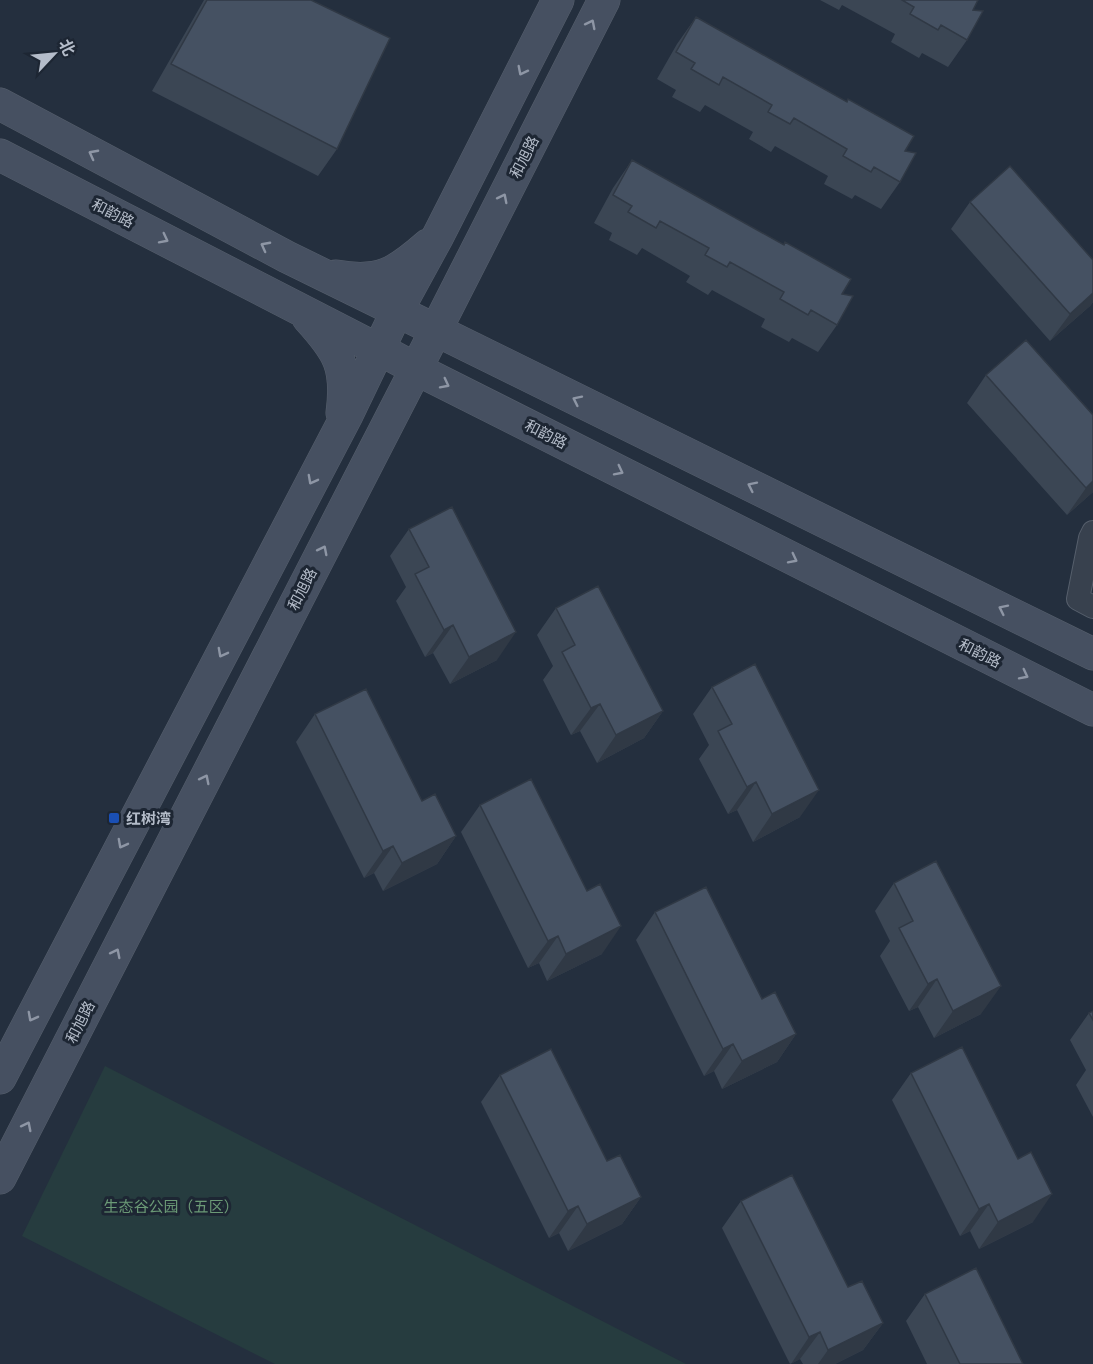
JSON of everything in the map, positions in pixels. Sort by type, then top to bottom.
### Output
[{"type":"main road","points":[[0,1078],[339,428],[375,350],[438,236],[558,0]]},
{"type":"main road","name":"和旭路","points":[[0,1178],[604,0]]},
{"type":"main road","points":[[0,104],[317,273],[1093,654]]},
{"type":"main road","name":"和韵路","points":[[0,155],[375,350],[1093,710]]},
{"type":"main road","points":[[317,273],[346,278],[378,277],[408,262],[438,236]]},
{"type":"main road","points":[[300,309],[355,315],[397,311],[445,283],[476,250]]},
{"type":"main road","points":[[317,273],[334,289],[355,315],[375,350],[381,399],[376,435],[369,460]]},
{"type":"main road","points":[[300,309],[336,352],[342,369],[344,383],[339,428]]},
{"type":"street","points":[[1093,532],[1078,599],[1093,607]]},
{"type":"green space","name":"生态谷公园（五区）","points":[[105,1066],[686,1364],[275,1364],[22,1236]]},
{"type":"building","points":[[207,0],[311,0],[390,38],[337,149],[171,64]]},
{"type":"building","points":[[902,0],[978,0],[973,10],[983,11],[967,40],[941,25],[938,30],[910,14],[914,7]]},
{"type":"building","points":[[696,17],[847,102],[848,99],[914,136],[905,151],[916,153],[900,182],[874,167],[871,172],[843,156],[847,149],[794,118],[790,124],[768,112],[772,105],[723,77],[719,85],[691,69],[695,63],[676,52]]},
{"type":"building","points":[[632,160],[784,245],[785,242],[851,279],[842,294],[853,296],[837,325],[811,310],[808,315],[780,299],[784,292],[730,262],[727,267],[705,255],[709,248],[660,221],[656,228],[628,212],[632,206],[613,195]]},
{"type":"building","points":[[1010,166],[1093,260],[1093,293],[1070,314],[970,202]]},
{"type":"building","points":[[1026,340],[1093,415],[1093,481],[1086,488],[986,375]]},
{"type":"building","points":[[452,507],[516,632],[469,657],[453,625],[444,630],[415,574],[429,567],[409,529]]},
{"type":"building","points":[[598,586],[663,711],[616,735],[600,704],[591,708],[562,652],[575,645],[556,608]]},
{"type":"building","points":[[755,664],[819,790],[772,814],[756,782],[747,787],[718,731],[732,724],[712,687]]},
{"type":"building","points":[[366,689],[422,801],[435,794],[456,836],[402,863],[393,846],[383,851],[315,714]]},
{"type":"building","points":[[531,779],[587,891],[600,884],[621,926],[566,954],[558,936],[548,941],[480,805]]},
{"type":"building","points":[[936,861],[1001,986],[953,1011],[937,979],[928,984],[899,928],[913,921],[894,883]]},
{"type":"building","points":[[706,887],[762,999],[775,992],[796,1034],[742,1061],[733,1044],[723,1049],[655,912]]},
{"type":"building","points":[[962,1047],[1018,1159],[1031,1152],[1052,1194],[998,1222],[989,1204],[979,1209],[911,1073]]},
{"type":"building","points":[[551,1049],[607,1161],[620,1155],[641,1197],[587,1224],[578,1206],[568,1211],[500,1075]]},
{"type":"building","points":[[792,1175],[848,1287],[862,1281],[883,1323],[828,1350],[820,1332],[809,1337],[741,1201]]},
{"type":"building","points":[[976,1268],[1023,1364],[960,1364],[925,1294]]},
{"type":"place","name":"红树湾","points":[[114,818]]}]
